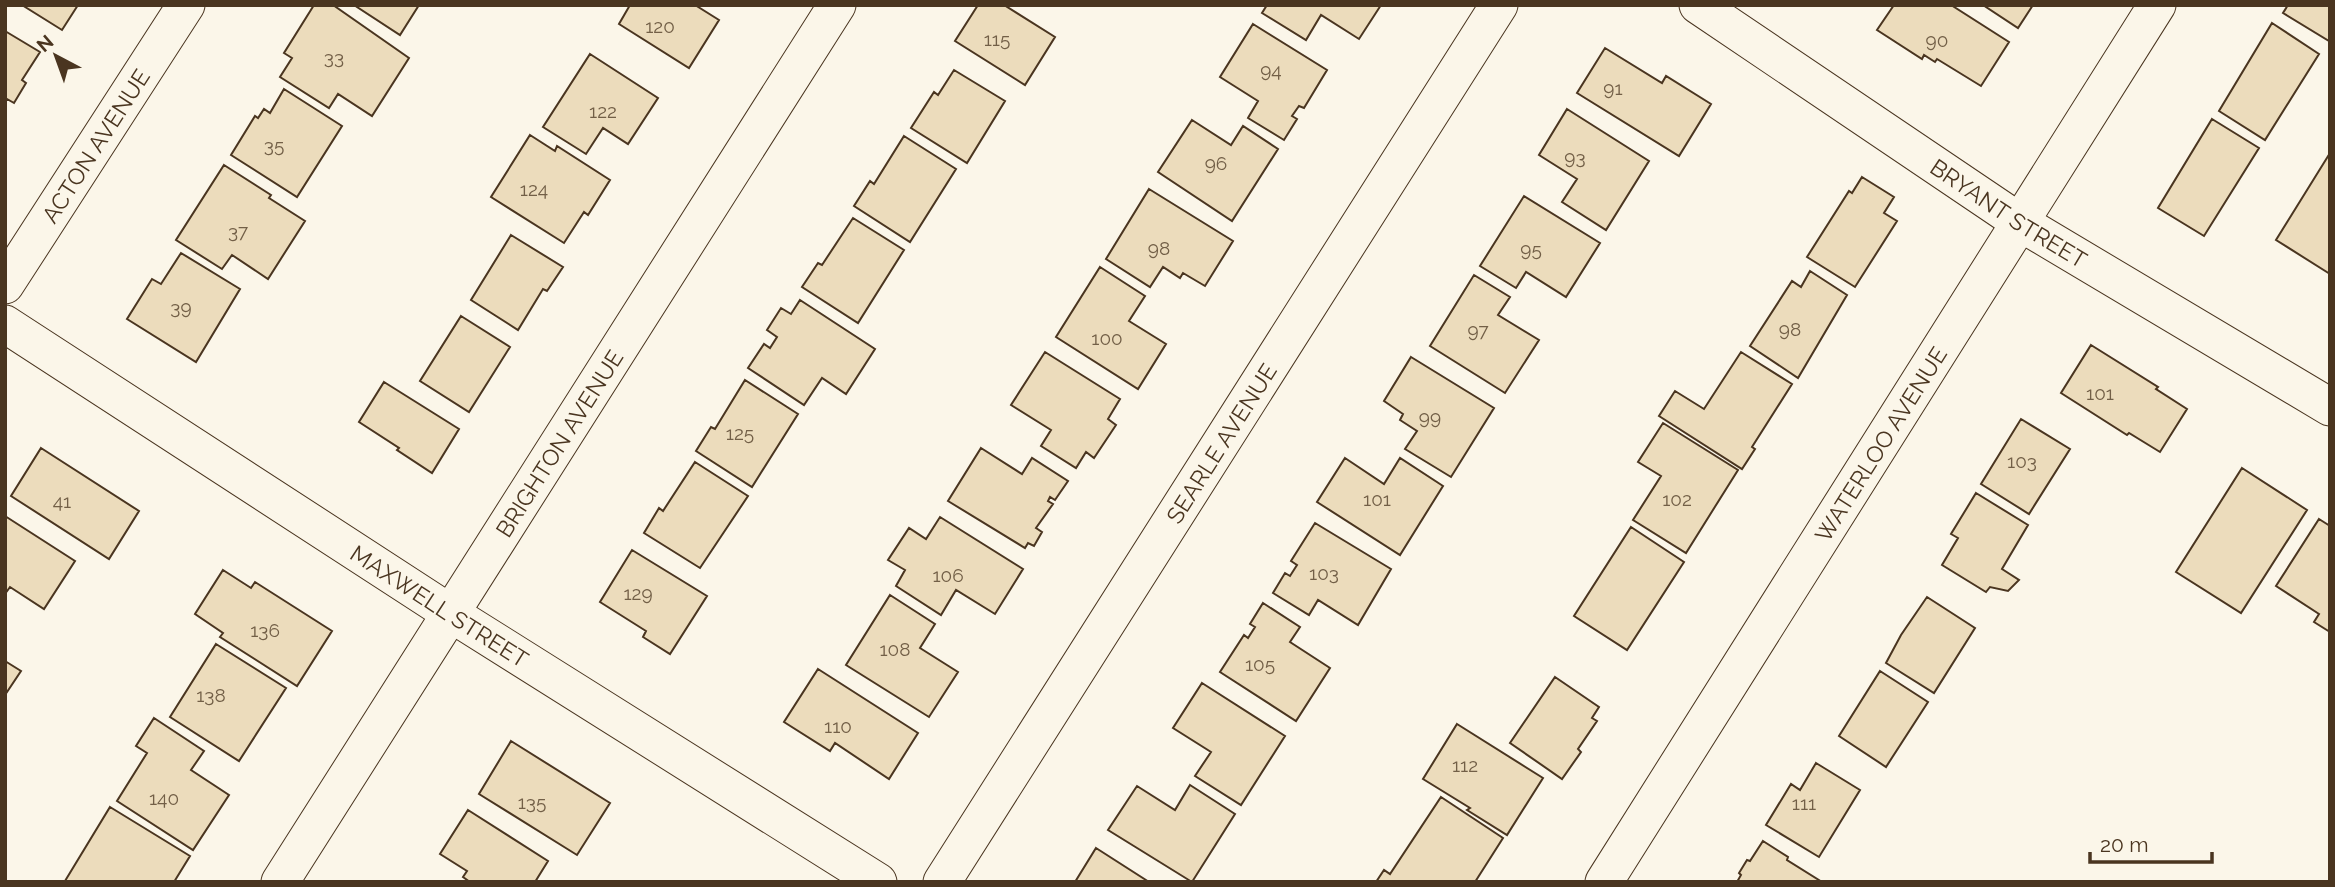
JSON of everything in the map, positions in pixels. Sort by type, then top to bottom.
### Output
[{"type":"street","name":"ACTON AVENUE","points":[[5,285],[186,5]]},
{"type":"street","name":"BRIGHTON AVENUE","points":[[280,882],[836,5]]},
{"type":"street","name":"SEARLE AVENUE","points":[[942,882],[1499,5]]},
{"type":"street","name":"BRYANT STREET","points":[[1698,5],[2021,223],[2330,407]]},
{"type":"street","name":"WATERLOO AVENUE","points":[[1604,882],[2157,5]]},
{"type":"street","name":"MAXWELL STREET","points":[[5,324],[450,612],[878,882]]},
{"type":"building","points":[[22,5],[78,5],[62,30]]},
{"type":"building","points":[[314,5],[333,5],[409,58],[372,116],[338,94],[329,108],[280,77],[292,58],[284,53]]},
{"type":"building","points":[[354,5],[419,5],[400,35]]},
{"type":"building","points":[[630,5],[695,5],[719,20],[689,68],[619,24]]},
{"type":"building","points":[[978,5],[1004,5],[1055,37],[1025,85],[955,41]]},
{"type":"building","points":[[1267,5],[1381,5],[1359,39],[1321,15],[1306,40],[1262,13]]},
{"type":"building","points":[[1894,5],[1951,5],[2009,42],[1981,86],[1937,59],[1935,62],[1924,55],[1922,59],[1877,30]]},
{"type":"building","points":[[1983,5],[2033,5],[2018,28]]},
{"type":"building","points":[[2288,5],[2330,5],[2329,41],[2283,13]]},
{"type":"building","points":[[2272,23],[2319,54],[2265,140],[2219,111]]},
{"type":"building","points":[[1253,24],[1327,70],[1304,108],[1299,106],[1292,116],[1297,119],[1284,140],[1248,118],[1258,101],[1220,77]]},
{"type":"building","points":[[5,31],[40,52],[22,80],[26,83],[14,103],[7,99],[5,102]]},
{"type":"building","points":[[1605,48],[1662,83],[1666,76],[1711,104],[1679,156],[1577,93]]},
{"type":"building","points":[[590,54],[658,98],[628,144],[603,128],[586,154],[543,127]]},
{"type":"building","points":[[954,70],[1005,101],[967,163],[911,128],[934,92],[938,95]]},
{"type":"building","points":[[284,89],[342,126],[297,197],[231,155],[255,116],[258,118],[264,109],[270,113]]},
{"type":"building","points":[[1567,109],[1649,161],[1606,230],[1562,202],[1577,179],[1539,155]]},
{"type":"building","points":[[2212,119],[2259,148],[2204,236],[2158,208]]},
{"type":"building","points":[[1192,120],[1231,145],[1243,126],[1278,149],[1232,221],[1158,172]]},
{"type":"building","points":[[530,135],[555,151],[557,146],[610,180],[588,215],[584,212],[564,243],[491,197]]},
{"type":"building","points":[[904,136],[956,169],[910,242],[854,206],[870,181],[874,184]]},
{"type":"building","points":[[2330,153],[2330,274],[2276,240]]},
{"type":"building","points":[[224,165],[305,221],[268,279],[232,255],[222,269],[176,240]]},
{"type":"building","points":[[1862,177],[1894,197],[1884,213],[1897,221],[1855,287],[1807,257],[1849,191],[1852,193]]},
{"type":"building","points":[[1149,189],[1233,241],[1205,286],[1183,273],[1180,278],[1163,267],[1150,287],[1106,259]]},
{"type":"building","points":[[1524,196],[1600,243],[1566,297],[1526,272],[1516,288],[1480,266]]},
{"type":"building","points":[[853,218],[904,250],[858,323],[802,287],[818,263],[822,265]]},
{"type":"building","points":[[511,235],[563,267],[547,291],[543,289],[518,330],[471,300]]},
{"type":"building","points":[[181,253],[240,289],[196,362],[127,319],[152,279],[161,284]]},
{"type":"building","points":[[1100,267],[1145,296],[1129,321],[1166,344],[1138,389],[1056,337]]},
{"type":"building","points":[[1810,271],[1847,295],[1798,378],[1750,346],[1792,281],[1801,287]]},
{"type":"building","points":[[1474,275],[1510,297],[1498,315],[1539,340],[1505,393],[1430,346]]},
{"type":"building","points":[[800,300],[875,349],[846,394],[822,378],[804,405],[748,368],[764,344],[770,348],[777,337],[767,330],[781,308],[791,314]]},
{"type":"building","points":[[461,316],[510,347],[469,412],[420,381]]},
{"type":"building","points":[[2091,345],[2158,387],[2156,389],[2187,409],[2160,452],[2129,433],[2127,435],[2061,393]]},
{"type":"building","points":[[1045,352],[1120,399],[1108,419],[1116,425],[1094,458],[1086,452],[1076,468],[1041,446],[1051,430],[1011,405]]},
{"type":"building","points":[[1741,352],[1792,384],[1752,447],[1755,449],[1742,469],[1659,416],[1675,391],[1704,409]]},
{"type":"building","points":[[1411,357],[1494,408],[1451,477],[1405,449],[1417,431],[1400,420],[1403,414],[1384,401]]},
{"type":"building","points":[[745,380],[798,414],[752,487],[696,451],[711,427],[715,429]]},
{"type":"building","points":[[384,382],[459,429],[432,473],[359,422]]},
{"type":"building","points":[[2021,419],[2070,449],[2029,514],[1981,484]]},
{"type":"building","points":[[1663,423],[1738,470],[1686,553],[1633,520],[1661,476],[1638,462]]},
{"type":"building","points":[[41,448],[139,511],[109,559],[11,496]]},
{"type":"building","points":[[981,448],[1022,474],[1032,458],[1068,481],[1055,500],[1050,497],[1048,501],[1053,504],[1036,528],[1042,532],[1034,546],[1028,543],[1025,548],[948,501]]},
{"type":"building","points":[[1345,458],[1384,484],[1400,458],[1443,486],[1400,555],[1317,502]]},
{"type":"building","points":[[695,462],[748,496],[700,568],[644,533],[659,508],[663,511]]},
{"type":"building","points":[[2242,468],[2307,510],[2241,613],[2176,572]]},
{"type":"building","points":[[1976,493],[2028,525],[2002,569],[2019,580],[2008,591],[1990,587],[1986,592],[1942,565],[1958,538],[1951,534]]},
{"type":"building","points":[[5,516],[75,561],[44,609],[10,587],[5,594]]},
{"type":"building","points":[[940,517],[1023,569],[995,614],[956,590],[941,615],[896,586],[905,570],[888,560],[909,528],[926,539]]},
{"type":"building","points":[[2319,519],[2330,526],[2330,632],[2314,622],[2319,614],[2276,586]]},
{"type":"building","points":[[1315,523],[1391,569],[1358,625],[1318,600],[1309,615],[1273,593],[1285,573],[1290,576],[1297,565],[1291,561]]},
{"type":"building","points":[[1631,527],[1684,562],[1627,650],[1574,616]]},
{"type":"building","points":[[632,550],[707,596],[670,654],[643,637],[646,631],[600,602]]},
{"type":"building","points":[[223,570],[251,588],[255,582],[332,631],[297,686],[220,637],[223,633],[195,614]]},
{"type":"building","points":[[890,595],[935,624],[920,648],[958,672],[929,717],[846,665]]},
{"type":"building","points":[[1927,597],[1975,628],[1934,693],[1886,663]]},
{"type":"building","points":[[1263,603],[1300,627],[1290,642],[1330,668],[1296,721],[1220,672],[1244,635],[1248,638],[1255,627],[1250,624]]},
{"type":"building","points":[[216,644],[286,688],[239,761],[170,717]]},
{"type":"building","points":[[5,661],[21,671],[5,695]]},
{"type":"building","points":[[818,669],[918,733],[889,779],[835,743],[830,751],[784,722]]},
{"type":"building","points":[[1880,671],[1928,702],[1886,767],[1839,736]]},
{"type":"building","points":[[1555,677],[1599,707],[1592,718],[1597,721],[1578,749],[1581,752],[1562,779],[1510,743]]},
{"type":"building","points":[[1202,683],[1285,736],[1241,805],[1195,776],[1211,752],[1173,728]]},
{"type":"building","points":[[154,718],[204,751],[191,770],[229,795],[193,850],[117,801],[147,753],[136,746]]},
{"type":"building","points":[[1457,724],[1543,778],[1507,835],[1423,779]]},
{"type":"building","points":[[511,741],[610,803],[577,855],[479,794]]},
{"type":"building","points":[[1816,763],[1860,790],[1819,857],[1766,825],[1791,784],[1800,790]]},
{"type":"building","points":[[1190,785],[1235,814],[1192,882],[1108,830],[1137,786],[1175,810]]},
{"type":"building","points":[[1441,797],[1503,838],[1475,882],[1376,882],[1384,870],[1390,874]]},
{"type":"building","points":[[110,807],[190,856],[174,882],[65,881]]},
{"type":"building","points":[[468,810],[548,861],[535,882],[470,882],[463,877],[467,871],[440,854]]},
{"type":"building","points":[[1763,841],[1822,882],[1737,882],[1747,860],[1750,861]]},
{"type":"building","points":[[1096,848],[1149,882],[1075,882]]}]
